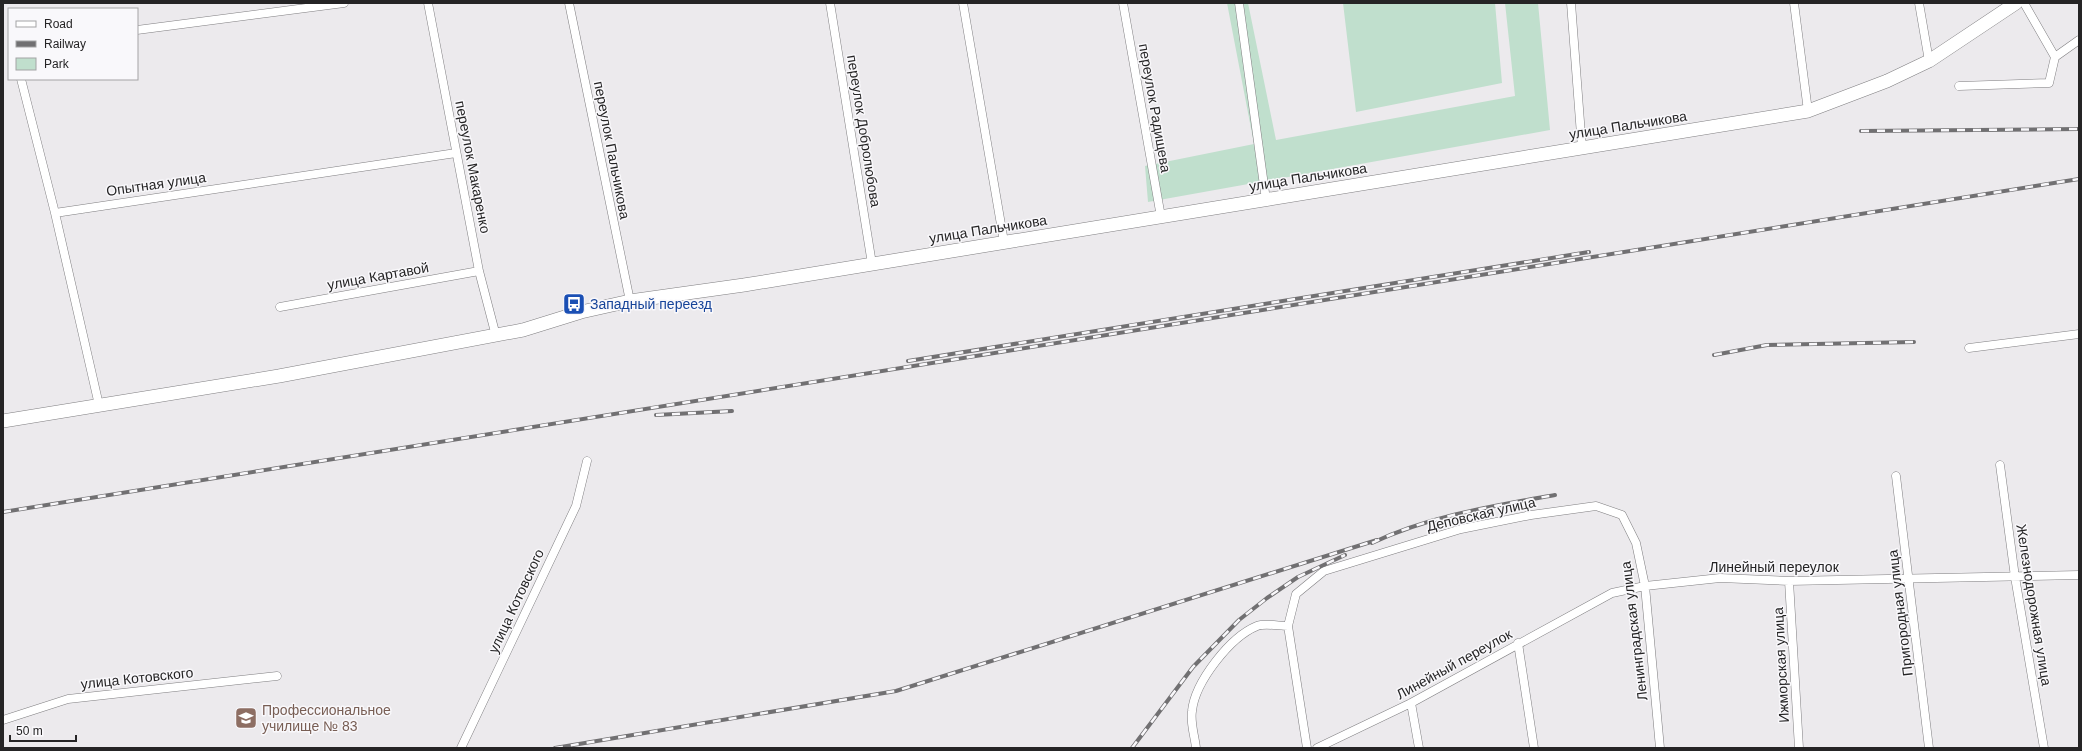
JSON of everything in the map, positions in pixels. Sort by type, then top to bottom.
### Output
[{"type":"main road","name":"улица Пальчикова","points":[[3,420],[280,376],[496,336],[536,327],[581,312],[630,301],[872,264],[1808,111],[1887,81],[1929,61],[2016,3]]},
{"type":"street","points":[[138,30],[344,3]]},
{"type":"street","name":"переулок Макаренко","points":[[428,3],[479,271],[496,336]]},
{"type":"street","name":"переулок Пальчикова","points":[[569,3],[630,301]]},
{"type":"street","name":"переулок Добролюбова","points":[[830,3],[872,264]]},
{"type":"street","points":[[963,3],[1004,242]]},
{"type":"street","name":"переулок Радищева","points":[[1123,3],[1161,217]]},
{"type":"street","points":[[1239,3],[1266,200]]},
{"type":"street","points":[[1571,3],[1582,148]]},
{"type":"street","points":[[1794,3],[1808,111]]},
{"type":"street","points":[[1919,3],[1929,61]]},
{"type":"street","points":[[2024,3],[2055,57]]},
{"type":"street","points":[[1959,86],[2049,83],[2055,57],[2079,40]]},
{"type":"street","points":[[21,80],[55,213],[99,405]]},
{"type":"street","name":"Опытная улица","points":[[55,213],[456,153]]},
{"type":"street","name":"улица Картавой","points":[[280,307],[479,271]]},
{"type":"street","points":[[1969,348],[2079,334]]},
{"type":"street","name":"улица Котовского","points":[[461,748],[576,506],[587,461]]},
{"type":"street","name":"Железнодорожная улица","points":[[2000,466],[2016,577],[2044,748]]},
{"type":"street","name":"Пригородная улица","points":[[1896,476],[1929,748]]},
{"type":"street","name":"Деповская улица","points":[[1288,626],[1296,594],[1324,571],[1461,529],[1531,515],[1596,506],[1622,515]]},
{"type":"street","name":"Ленинградская улица","points":[[1622,515],[1636,543],[1645,586],[1660,748]]},
{"type":"street","name":"Линейный переулок","points":[[1317,748],[1411,703],[1518,643],[1612,593],[1645,586],[1720,578],[1789,581],[2079,575]]},
{"type":"street","name":"Ижморская улица","points":[[1789,581],[1799,748]]},
{"type":"street","points":[[1196,748],[1191,712],[1197,690],[1216,661],[1242,636],[1258,626],[1288,626],[1307,748]]},
{"type":"street","points":[[1518,643],[1534,748]]},
{"type":"street","name":"улица Котовского","points":[[3,720],[68,699],[277,676]]},
{"type":"street","points":[[1411,703],[1419,748]]},
{"type":"green space","points":[[1227,3],[1248,3],[1276,140],[1515,96],[1505,3],[1538,3],[1550,130],[1148,202],[1145,166],[1254,144]]},
{"type":"green space","points":[[1343,3],[1495,3],[1502,83],[1356,112]]},
{"type":"railway","points":[[1861,131],[2079,129]]},
{"type":"railway","points":[[3,512],[2079,179]]},
{"type":"railway","points":[[908,361],[1589,252]]},
{"type":"railway","points":[[1714,355],[1767,345],[1914,342]]},
{"type":"railway","points":[[656,415],[732,411]]},
{"type":"railway","points":[[1372,543],[1439,519],[1485,508],[1555,495]]},
{"type":"railway","points":[[555,748],[896,691],[1377,540]]},
{"type":"railway","points":[[1132,748],[1193,667],[1239,620],[1267,598],[1298,577],[1345,555]]},
{"type":"place","name":"Западный переезд","points":[[574,304]]},
{"type":"place","name":"Профессиональное училище № 83","points":[[246,718]]}]
